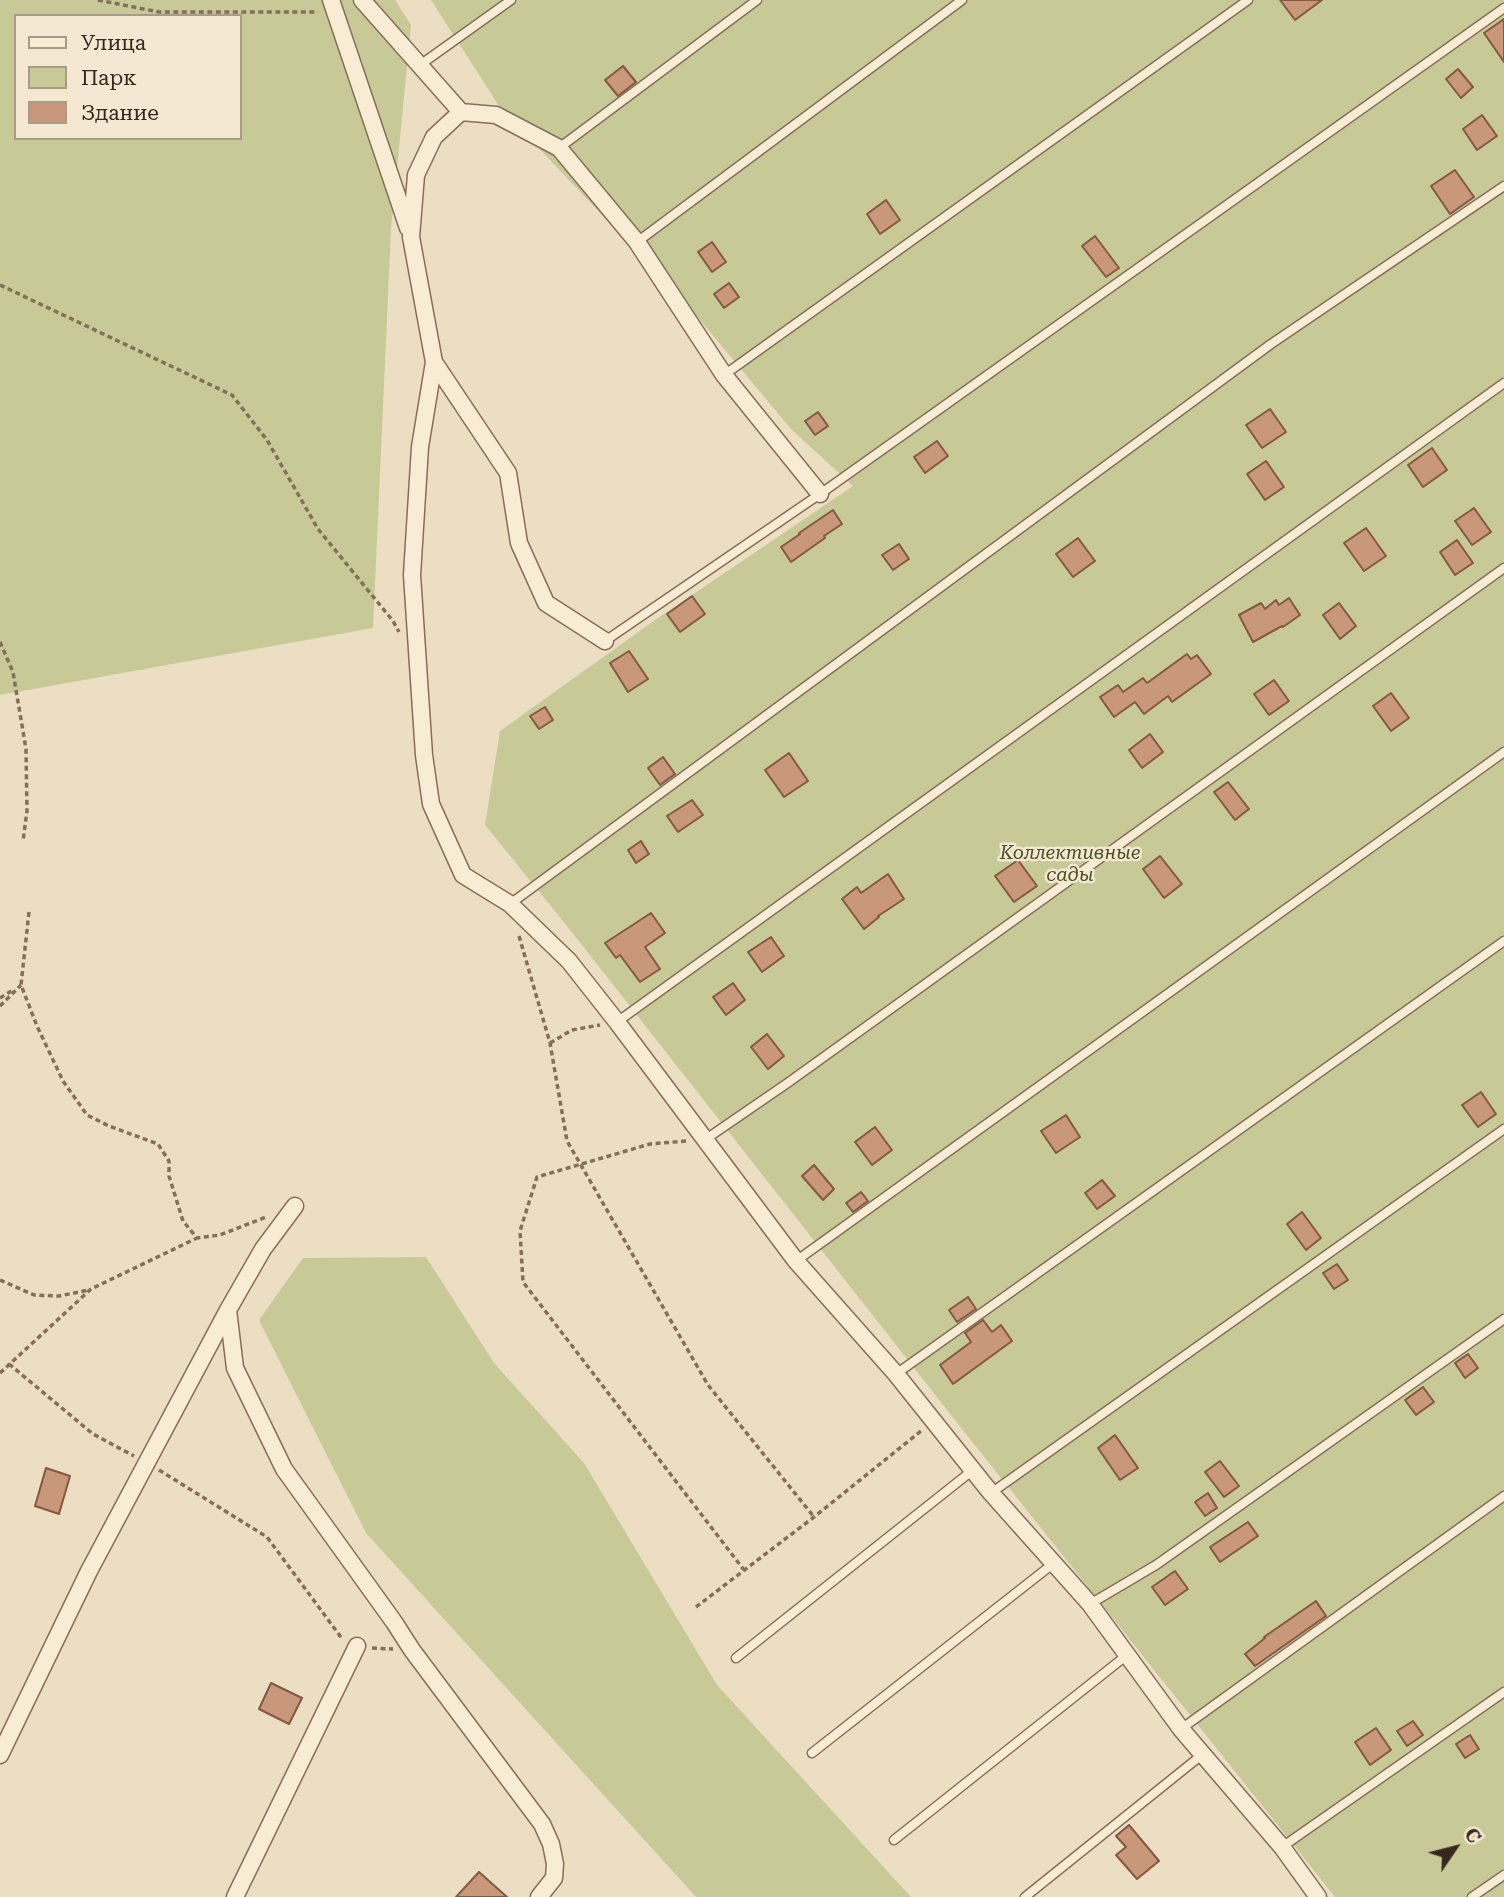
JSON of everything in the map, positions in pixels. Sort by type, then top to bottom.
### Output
[{"type":"street","points":[[362,0],[461,112],[496,115],[559,148],[637,242],[724,375],[820,494]]},
{"type":"street","points":[[333,6],[411,237],[434,362],[420,447],[412,575],[424,755],[431,804],[463,875],[510,904],[569,961],[796,1261],[896,1374],[991,1493],[1090,1604],[1181,1729],[1282,1847],[1318,1897]]},
{"type":"street","points":[[411,237],[416,175],[434,136],[461,112]]},
{"type":"street","points":[[434,362],[508,473],[519,543],[546,603],[605,641]]},
{"type":"street","points":[[0,1755],[89,1571],[228,1310],[264,1249],[295,1206]]},
{"type":"street","points":[[228,1310],[235,1368],[284,1469],[412,1650],[542,1824],[551,1844],[555,1864],[554,1878],[539,1897]]},
{"type":"street","points":[[235,1897],[357,1646]]},
{"type":"lane","points":[[420,65],[511,0]]},
{"type":"lane","points":[[559,148],[757,0]]},
{"type":"lane","points":[[637,242],[962,0]]},
{"type":"lane","points":[[724,375],[1248,0]]},
{"type":"lane","points":[[605,641],[820,494],[1504,8]]},
{"type":"lane","points":[[510,904],[1271,344],[1504,186]]},
{"type":"lane","points":[[617,1022],[1504,383]]},
{"type":"lane","points":[[706,1139],[1504,568]]},
{"type":"lane","points":[[796,1261],[1504,751]]},
{"type":"lane","points":[[896,1374],[1504,941]]},
{"type":"lane","points":[[991,1493],[1504,1129]]},
{"type":"lane","points":[[1090,1604],[1156,1565],[1504,1319]]},
{"type":"lane","points":[[736,1658],[973,1470]]},
{"type":"lane","points":[[1181,1729],[1504,1496]]},
{"type":"lane","points":[[812,1753],[1054,1563]]},
{"type":"lane","points":[[894,1840],[1126,1654]]},
{"type":"lane","points":[[1282,1847],[1504,1692]]},
{"type":"lane","points":[[1026,1897],[1203,1754]]},
{"type":"lane","points":[[1472,1897],[1504,1875]]},
{"type":"path","points":[[98,0],[159,12],[333,6]]},
{"type":"path","points":[[0,285],[232,395],[267,440],[318,529],[399,632]]},
{"type":"path","points":[[0,642],[13,672],[26,749],[27,811],[23,841]]},
{"type":"path","points":[[510,904],[550,1043],[567,1141],[708,1385],[814,1517]]},
{"type":"path","points":[[29,912],[21,985],[63,1081],[87,1115],[158,1144],[169,1161],[169,1176],[183,1221],[197,1238]]},
{"type":"path","points":[[0,998],[21,985]]},
{"type":"path","points":[[0,1006],[21,985]]},
{"type":"path","points":[[550,1043],[572,1030],[617,1022]]},
{"type":"path","points":[[706,1139],[650,1144],[537,1177],[520,1231],[523,1282],[744,1570]]},
{"type":"path","points":[[0,1280],[34,1295],[59,1296],[91,1289],[197,1238],[220,1235],[295,1206]]},
{"type":"path","points":[[0,1373],[91,1289]]},
{"type":"path","points":[[9,1364],[93,1434],[147,1463],[267,1537],[345,1644],[412,1650]]},
{"type":"path","points":[[696,1607],[934,1421]]},
{"type":"green space","points":[[0,0],[395,0],[411,25],[391,229],[373,628],[0,695]]},
{"type":"green space","name":"Коллективные сады","points":[[431,0],[1504,0],[1504,1897],[1335,1897],[485,825],[500,731],[655,620],[853,486],[791,429],[690,308],[499,106]]},
{"type":"green space","points":[[426,1257],[494,1363],[584,1463],[717,1685],[911,1897],[696,1897],[366,1533],[259,1320],[303,1258]]},
{"type":"building","points":[[1280,0],[1322,0],[1295,20]]},
{"type":"building","points":[[1504,19],[1504,62],[1484,33]]},
{"type":"building","points":[[623,66],[636,82],[618,96],[605,80]]},
{"type":"building","points":[[1458,69],[1473,87],[1461,98],[1446,79]]},
{"type":"building","points":[[1482,115],[1497,136],[1477,150],[1463,129]]},
{"type":"building","points":[[1455,170],[1474,197],[1450,214],[1431,186]]},
{"type":"building","points":[[886,200],[900,220],[880,234],[867,214]]},
{"type":"building","points":[[1095,236],[1119,268],[1106,277],[1082,246]]},
{"type":"building","points":[[712,242],[726,262],[712,272],[698,252]]},
{"type":"building","points":[[729,283],[739,297],[724,308],[714,294]]},
{"type":"building","points":[[1270,409],[1286,432],[1262,448],[1246,425]]},
{"type":"building","points":[[818,412],[828,426],[815,435],[805,421]]},
{"type":"building","points":[[937,441],[948,456],[925,473],[914,457]]},
{"type":"building","points":[[1432,448],[1447,470],[1423,487],[1408,465]]},
{"type":"building","points":[[1266,461],[1284,487],[1265,500],[1247,474]]},
{"type":"building","points":[[1474,508],[1491,532],[1472,545],[1455,521]]},
{"type":"building","points":[[833,510],[842,524],[791,562],[781,547]]},
{"type":"building","points":[[1366,528],[1386,556],[1364,571],[1344,543]]},
{"type":"building","points":[[1078,538],[1095,561],[1073,577],[1056,554]]},
{"type":"building","points":[[1457,540],[1473,563],[1455,575],[1440,552]]},
{"type":"building","points":[[899,544],[909,559],[893,570],[882,555]]},
{"type":"building","points":[[692,596],[705,614],[680,632],[667,614]]},
{"type":"building","points":[[1289,598],[1300,615],[1253,642],[1239,615],[1261,603],[1265,609],[1276,600],[1279,605]]},
{"type":"building","points":[[1339,603],[1356,626],[1340,639],[1323,615]]},
{"type":"building","points":[[629,651],[648,679],[628,692],[610,663]]},
{"type":"building","points":[[1187,654],[1191,659],[1197,655],[1211,674],[1172,702],[1168,696],[1144,714],[1135,702],[1114,717],[1100,697],[1118,685],[1123,692],[1143,678],[1147,683]]},
{"type":"building","points":[[1274,680],[1289,701],[1269,715],[1254,694]]},
{"type":"building","points":[[1391,693],[1409,718],[1391,731],[1373,706]]},
{"type":"building","points":[[545,707],[553,720],[539,729],[530,716]]},
{"type":"building","points":[[1150,734],[1163,752],[1142,768],[1129,750]]},
{"type":"building","points":[[789,753],[808,781],[784,797],[765,770]]},
{"type":"building","points":[[663,757],[675,774],[660,785],[648,768]]},
{"type":"building","points":[[1228,782],[1249,809],[1235,820],[1214,792]]},
{"type":"building","points":[[692,800],[703,815],[678,832],[667,816]]},
{"type":"building","points":[[641,841],[649,854],[636,863],[628,850]]},
{"type":"building","points":[[1160,856],[1182,884],[1164,898],[1143,869]]},
{"type":"building","points":[[1018,860],[1037,886],[1014,902],[995,876]]},
{"type":"building","points":[[888,874],[904,899],[864,929],[842,899],[857,887],[861,893]]},
{"type":"building","points":[[651,913],[665,933],[645,947],[660,969],[640,982],[620,955],[616,958],[605,943]]},
{"type":"building","points":[[771,937],[784,956],[762,972],[748,952]]},
{"type":"building","points":[[733,983],[745,1000],[726,1015],[713,997]]},
{"type":"building","points":[[767,1034],[784,1056],[768,1069],[751,1047]]},
{"type":"building","points":[[1481,1092],[1496,1114],[1478,1127],[1462,1105]]},
{"type":"building","points":[[1066,1115],[1080,1137],[1056,1153],[1041,1131]]},
{"type":"building","points":[[875,1127],[892,1150],[872,1165],[855,1142]]},
{"type":"building","points":[[814,1165],[834,1189],[823,1200],[802,1176]]},
{"type":"building","points":[[1102,1180],[1115,1196],[1097,1209],[1085,1193]]},
{"type":"building","points":[[861,1192],[868,1201],[853,1212],[846,1203]]},
{"type":"building","points":[[1302,1212],[1321,1238],[1306,1250],[1287,1224]]},
{"type":"building","points":[[1337,1264],[1348,1280],[1334,1289],[1323,1273]]},
{"type":"building","points":[[968,1297],[976,1309],[957,1322],[949,1310]]},
{"type":"building","points":[[983,1320],[992,1332],[1001,1325],[1012,1341],[953,1384],[940,1365],[971,1342],[965,1333]]},
{"type":"building","points":[[1468,1354],[1478,1368],[1465,1378],[1455,1363]]},
{"type":"building","points":[[1423,1387],[1434,1402],[1416,1415],[1405,1400]]},
{"type":"building","points":[[1115,1435],[1138,1468],[1120,1480],[1098,1448]]},
{"type":"building","points":[[1220,1461],[1239,1486],[1224,1497],[1205,1472]]},
{"type":"building","points":[[46,1468],[70,1476],[59,1514],[35,1506]]},
{"type":"building","points":[[1208,1493],[1217,1508],[1205,1516],[1195,1502]]},
{"type":"building","points":[[1248,1522],[1258,1536],[1220,1562],[1210,1547]]},
{"type":"building","points":[[1175,1571],[1188,1589],[1165,1605],[1152,1587]]},
{"type":"building","points":[[1316,1601],[1326,1616],[1255,1666],[1245,1654],[1264,1637]]},
{"type":"building","points":[[271,1683],[302,1698],[289,1724],[259,1709]]},
{"type":"building","points":[[1413,1721],[1423,1735],[1407,1746],[1397,1731]]},
{"type":"building","points":[[1376,1728],[1391,1750],[1370,1765],[1355,1742]]},
{"type":"building","points":[[1470,1735],[1479,1749],[1465,1758],[1456,1744]]},
{"type":"building","points":[[1129,1825],[1159,1861],[1137,1879],[1116,1855],[1126,1847],[1116,1836]]},
{"type":"building","points":[[479,1872],[507,1897],[456,1897]]}]
